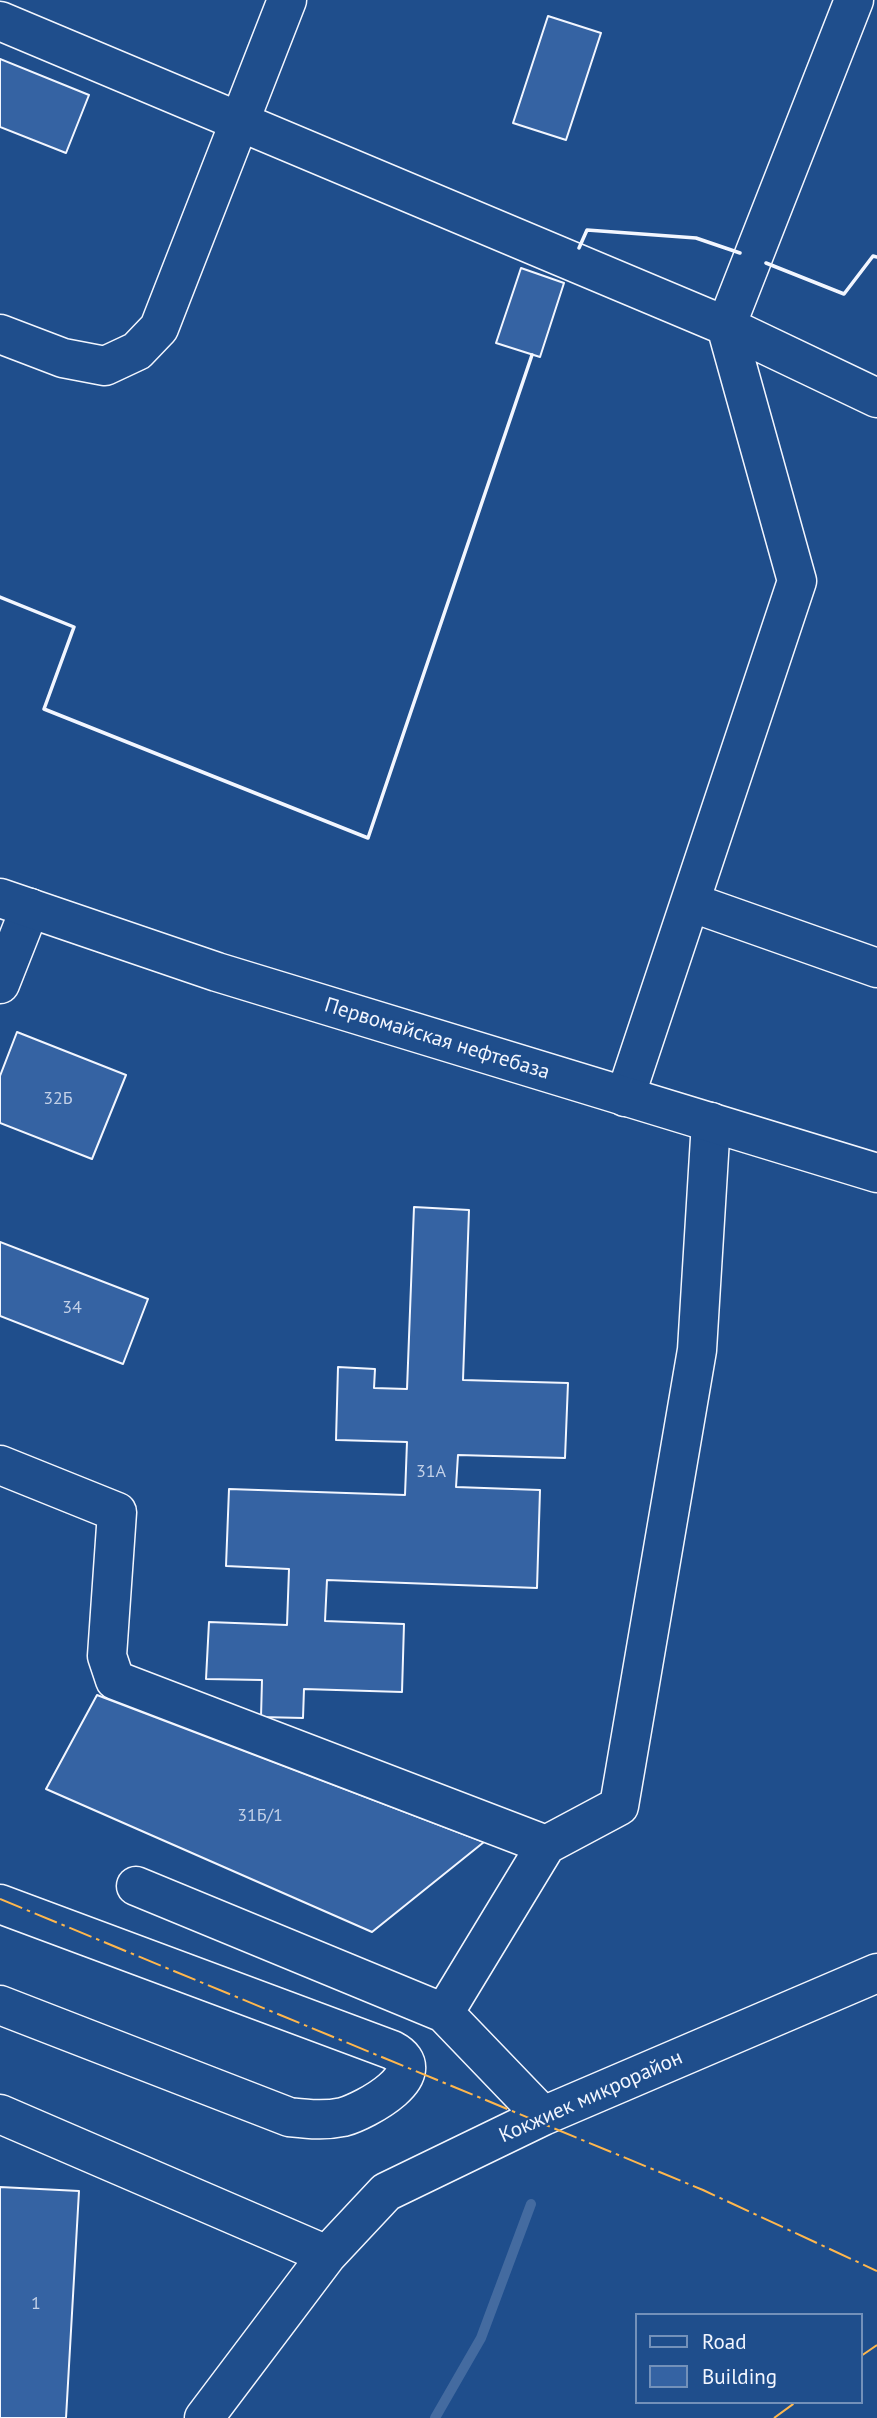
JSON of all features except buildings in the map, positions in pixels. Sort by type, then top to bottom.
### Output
[{"type":"street","points":[[0,334],[63,358],[105,366],[136,351],[159,328],[287,0]]},
{"type":"street","points":[[625,1097],[797,581],[726,326],[854,0]]},
{"type":"street","points":[[0,21],[726,326],[877,398]]},
{"type":"street","points":[[690,902],[877,968]]},
{"type":"street","points":[[0,984],[15,903]]},
{"type":"street","name":"Первомайская нефтебаза","points":[[15,903],[217,972],[877,1173]]},
{"type":"street","points":[[444,2013],[546,1845],[619,1806],[696,1350],[711,1122]]},
{"type":"street","points":[[0,1465],[117,1512],[107,1656],[115,1680],[546,1845]]},
{"type":"street","points":[[136,1886],[444,2013],[543,2116]]},
{"type":"street","points":[[0,1904],[392,2050],[401,2055],[406,2065],[406,2073],[403,2081],[369,2106],[344,2116],[318,2121],[289,2117],[0,2005]]},
{"type":"street","name":"Кокжиек микрорайон","points":[[204,2418],[327,2255],[386,2192],[543,2116],[877,1973]]},
{"type":"street","points":[[0,2115],[327,2255]]},
{"type":"waterway","points":[[435,2418],[481,2338],[531,2204]]},
{"type":"wall","points":[[579,248],[587,230],[696,238],[740,253]]},
{"type":"wall","points":[[766,263],[844,294],[873,256],[877,257]]},
{"type":"wall","points":[[0,597],[74,627],[44,709],[368,838],[532,355]]},
{"type":"power","points":[[0,1899],[703,2190],[877,2271]]},
{"type":"power","points":[[863,2355],[877,2345]]},
{"type":"power","points":[[774,2418],[793,2404]]}]
